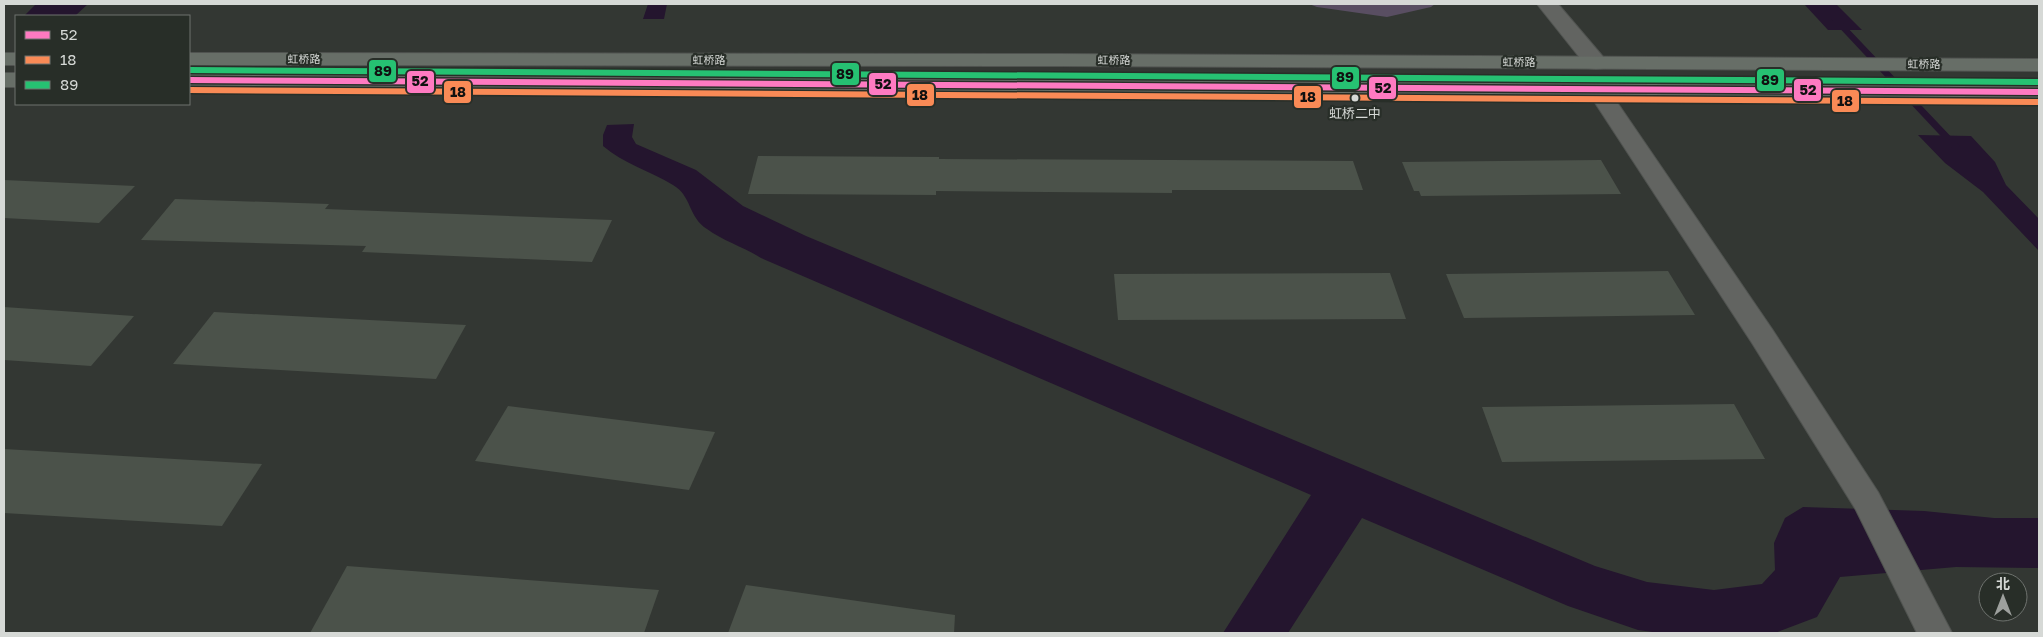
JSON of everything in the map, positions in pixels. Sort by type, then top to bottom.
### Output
[{"type":"main road","name":"虹桥路","points":[[190,59],[1062,60],[2039,65]]},
{"type":"main road","name":"虹桥路","points":[[190,80],[2039,92]]},
{"type":"street","points":[[1547,4],[1596,63]]},
{"type":"street","points":[[1597,89],[1762,336],[1867,501],[1935,633]]},
{"type":"shaded area","points":[[36,4],[88,4],[76,15],[25,15]]},
{"type":"shaded area","points":[[648,4],[667,4],[664,19],[643,19]]},
{"type":"shaded area","points":[[1309,4],[1435,4],[1431,7],[1387,17],[1317,7]]},
{"type":"shaded area","points":[[1804,4],[1836,4],[1862,30],[1828,30]]},
{"type":"shaded area","points":[[634,124],[632,137],[636,144],[696,170],[743,206],[806,236],[1595,566],[1647,582],[1714,590],[1762,584],[1775,570],[1774,543],[1785,518],[1803,507],[1924,511],[1994,518],[2039,518],[2039,568],[1956,567],[1840,577],[1817,617],[1775,633],[1660,633],[1638,630],[1568,606],[1362,518],[1288,633],[1223,633],[1311,495],[761,258],[720,237],[696,219],[684,195],[673,185],[628,163],[603,146],[603,135],[607,125]]},
{"type":"shaded area","points":[[1918,135],[1971,136],[1995,162],[2006,185],[2039,219],[2039,251],[1983,192],[1945,163]]},
{"type":"building","points":[[758,156],[1353,161],[1363,190],[1172,190],[1172,193],[936,191],[936,195],[748,194]]},
{"type":"building","points":[[1601,160],[1621,194],[1421,196],[1419,191],[1414,191],[1402,162]]},
{"type":"building","points":[[4,180],[135,186],[99,223],[4,218]]},
{"type":"building","points":[[175,199],[329,204],[325,209],[612,220],[592,262],[362,252],[366,246],[141,240]]},
{"type":"building","points":[[1668,271],[1695,315],[1464,318],[1446,274]]},
{"type":"building","points":[[1390,273],[1406,319],[1118,320],[1114,274]]},
{"type":"building","points":[[4,307],[134,316],[91,366],[4,360]]},
{"type":"building","points":[[214,312],[466,325],[436,379],[173,364]]},
{"type":"building","points":[[1734,404],[1765,459],[1502,462],[1482,407]]},
{"type":"building","points":[[508,406],[715,432],[689,490],[475,461]]},
{"type":"building","points":[[4,449],[262,464],[222,526],[4,513]]},
{"type":"building","points":[[347,566],[659,590],[644,633],[310,633]]},
{"type":"building","points":[[746,585],[955,615],[954,633],[728,633]]},
{"type":"waterway","points":[[1821,4],[1955,146]]},
{"type":"transit line","name":"89","points":[[190,70],[2039,82]]},
{"type":"transit line","name":"52","points":[[190,80],[2039,92]]},
{"type":"transit line","name":"18","points":[[190,90],[2039,102]]},
{"type":"place","name":"虹桥二中","points":[[1355,98]]}]
